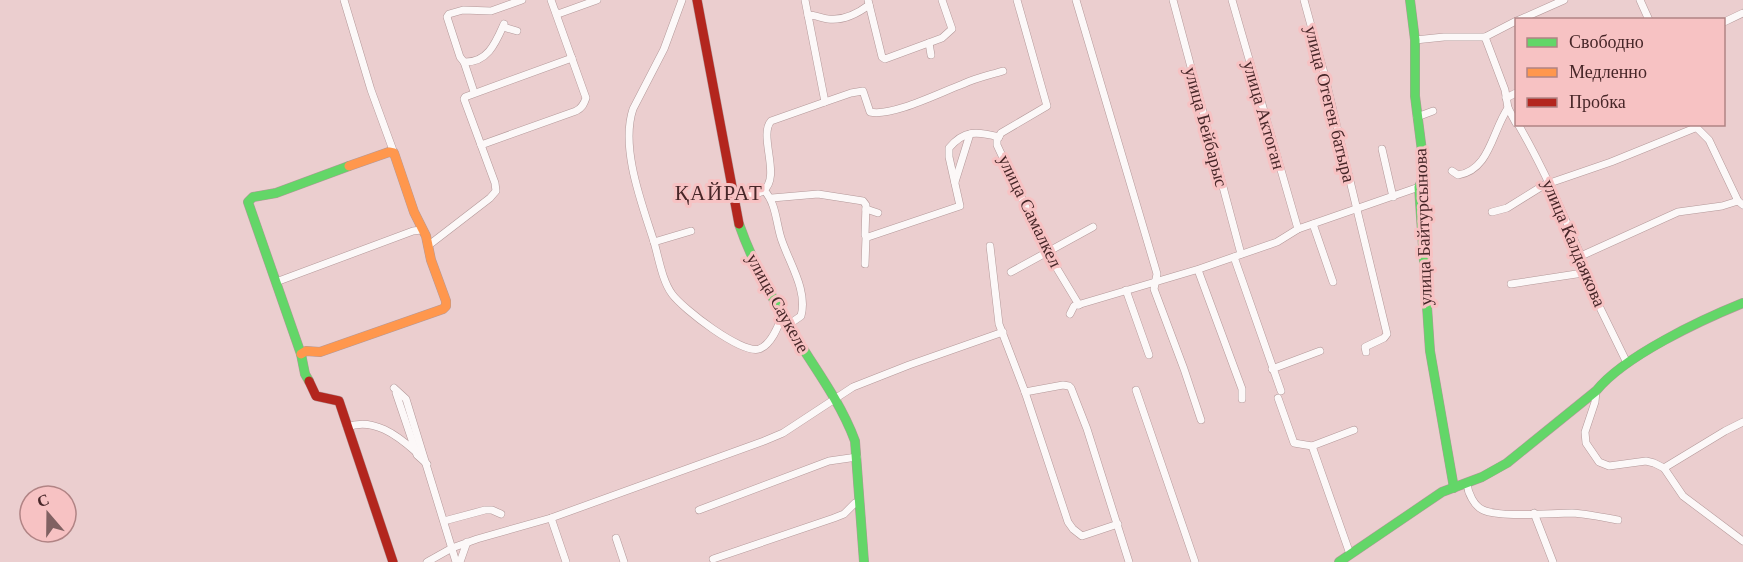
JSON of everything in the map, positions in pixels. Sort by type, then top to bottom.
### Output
[{"type":"street","points":[[302,354],[306,351],[320,352],[446,306],[431,260],[428,237],[371,90],[344,0]]},
{"type":"street","points":[[474,93],[447,17],[449,14],[464,10],[491,11],[522,0]]},
{"type":"street","points":[[481,145],[581,109],[586,98],[552,0]]},
{"type":"street","points":[[556,12],[558,14],[597,0]]},
{"type":"street","points":[[682,0],[664,49],[630,118],[632,158],[638,189],[664,276],[672,294],[705,322],[742,347],[751,350],[760,349],[766,345],[782,316]]},
{"type":"street","name":"улица Саукеле","points":[[697,0],[734,197],[746,245],[757,272],[782,316],[850,427],[857,457],[864,562]]},
{"type":"street","points":[[805,0],[825,102]]},
{"type":"street","points":[[869,2],[883,58],[888,58],[942,38],[952,29],[942,0]]},
{"type":"street","name":"улица Самалкел","points":[[1017,0],[1047,106],[1006,130],[999,137],[997,145],[1047,252],[1079,305]]},
{"type":"street","points":[[1076,0],[1157,274],[1154,289],[1184,369],[1200,420]]},
{"type":"street","name":"улица Бейбарыс","points":[[1173,0],[1237,255],[1294,443],[1311,446]]},
{"type":"street","name":"улица Актоган","points":[[1232,0],[1298,229]]},
{"type":"street","name":"улица Отеген батыра","points":[[1304,0],[1387,334],[1384,338],[1365,347],[1366,352]]},
{"type":"street","name":"улица Байтурсынова","points":[[1410,0],[1415,40],[1414,96],[1425,166],[1419,187],[1429,341],[1454,488]]},
{"type":"street","points":[[1523,18],[1564,0]]},
{"type":"street","points":[[1640,0],[1647,18]]},
{"type":"street","points":[[808,15],[841,19],[861,11],[869,2]]},
{"type":"street","points":[[1725,22],[1743,13]]},
{"type":"street","points":[[1415,40],[1485,37],[1515,22]]},
{"type":"street","points":[[464,62],[482,58],[492,50],[503,26],[517,31]]},
{"type":"street","name":"улица Калдаякова","points":[[1485,37],[1505,90],[1508,108],[1515,120]]},
{"type":"street","points":[[929,43],[931,55]]},
{"type":"street","points":[[428,237],[490,198],[496,190],[465,97],[572,58]]},
{"type":"street","points":[[764,190],[770,168],[766,128],[771,121],[851,93],[864,91],[870,112],[901,108],[1003,71]]},
{"type":"street","points":[[1506,98],[1515,94]]},
{"type":"street","points":[[1452,171],[1458,175],[1464,174],[1482,161],[1502,116],[1508,108]]},
{"type":"street","points":[[1417,117],[1433,111]]},
{"type":"street","name":"улица Калдаякова","points":[[1518,126],[1550,184],[1581,256],[1583,273],[1627,363]]},
{"type":"street","points":[[1492,212],[1507,208],[1544,185],[1694,126],[1709,140],[1740,202],[1678,212],[1581,256]]},
{"type":"street","points":[[955,182],[970,133]]},
{"type":"street","points":[[866,237],[960,206],[949,148],[955,141],[970,133],[984,133],[999,137]]},
{"type":"street","points":[[1382,149],[1393,197]]},
{"type":"street","points":[[393,562],[339,401],[316,396],[305,374],[302,354],[248,202],[250,198],[276,193],[389,152],[394,153]]},
{"type":"street","points":[[1070,314],[1071,309],[1079,305],[1198,270],[1277,242],[1298,229],[1419,187]]},
{"type":"street","points":[[734,197],[764,190]]},
{"type":"street","points":[[764,190],[772,198],[782,241],[801,293],[801,316],[788,325]]},
{"type":"street","points":[[772,198],[818,194],[863,201],[866,208],[865,264]]},
{"type":"street","points":[[866,208],[878,213]]},
{"type":"street","points":[[1313,224],[1333,282]]},
{"type":"street","points":[[1011,272],[1093,227]]},
{"type":"street","points":[[276,282],[413,231],[428,237]]},
{"type":"street","points":[[654,242],[691,231]]},
{"type":"street","points":[[990,246],[999,324],[1025,392],[1068,522],[1073,530],[1082,536],[1118,524]]},
{"type":"street","points":[[1198,270],[1242,389],[1242,399]]},
{"type":"street","points":[[1511,284],[1583,273]]},
{"type":"street","points":[[1126,290],[1149,355]]},
{"type":"street","points":[[1339,562],[1442,492],[1467,484],[1507,463],[1596,391],[1607,377],[1627,363],[1702,320],[1743,303]]},
{"type":"street","points":[[427,562],[467,542],[551,518],[764,441],[783,433],[853,387],[1003,332]]},
{"type":"street","points":[[1272,369],[1320,351]]},
{"type":"street","points":[[1025,392],[1063,385],[1071,388],[1129,562]]},
{"type":"street","points":[[427,465],[416,452],[394,390],[406,399],[458,562]]},
{"type":"street","points":[[1136,390],[1195,562]]},
{"type":"street","points":[[1596,391],[1595,402],[1585,432],[1586,442],[1599,462],[1609,466],[1646,461],[1664,468],[1683,496],[1743,541]]},
{"type":"street","points":[[1664,468],[1725,430],[1743,422]]},
{"type":"street","points":[[348,427],[356,424],[376,425],[416,452]]},
{"type":"street","points":[[1350,554],[1311,446],[1354,430]]},
{"type":"street","points":[[699,510],[829,461],[857,457]]},
{"type":"street","points":[[1467,484],[1473,500],[1485,511],[1572,513],[1617,520]]},
{"type":"street","points":[[713,559],[834,518],[844,514],[855,503],[860,503]]},
{"type":"street","points":[[444,520],[462,518],[485,510],[501,514]]},
{"type":"street","points":[[1534,513],[1553,562]]},
{"type":"street","points":[[551,518],[566,562]]},
{"type":"street","points":[[616,538],[624,562]]},
{"type":"street","points":[[458,562],[467,542]]},
{"type":"traffic: fast","points":[[1410,0],[1415,40],[1415,96],[1424,167],[1419,187],[1430,351],[1454,488]]},
{"type":"traffic: fast","points":[[309,381],[248,202],[253,197],[276,193],[349,166]]},
{"type":"traffic: fast","points":[[739,224],[766,286],[837,403],[855,441],[864,562]]},
{"type":"traffic: fast","points":[[1339,562],[1442,492],[1482,477],[1507,463],[1625,365],[1644,352],[1685,329],[1743,303]]},
{"type":"traffic: slow","points":[[301,354],[306,351],[320,352],[446,306],[426,236],[414,212],[394,153],[389,152],[349,166]]},
{"type":"traffic: jam","points":[[697,0],[739,224]]},
{"type":"traffic: jam","points":[[309,381],[316,396],[339,401],[393,562]]},
{"type":"district","name":"ҚАЙРАТ","points":[[719,193]]}]
